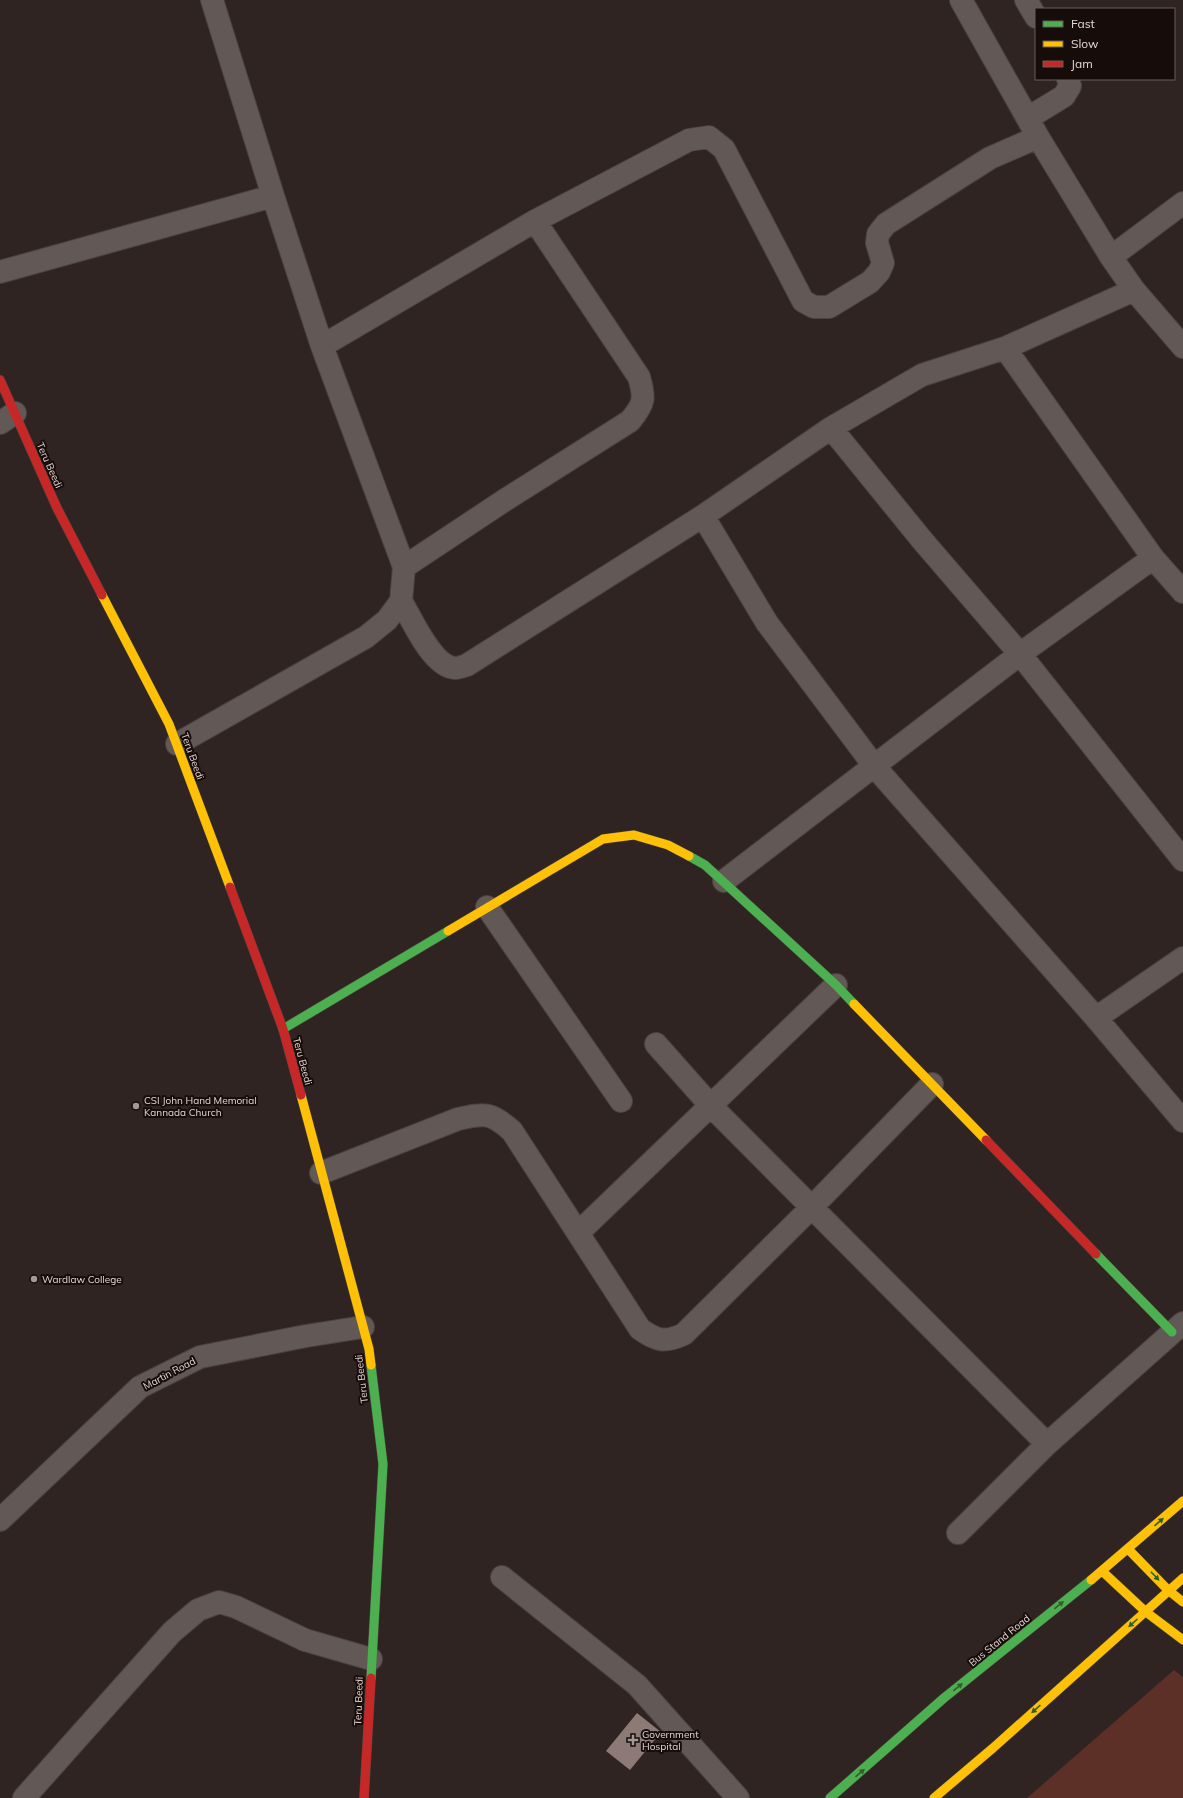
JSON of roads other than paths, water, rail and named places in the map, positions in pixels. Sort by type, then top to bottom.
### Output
[{"type":"main road","name":"Teru Beedi","points":[[0,380],[7,418],[57,508],[169,724],[177,744],[283,1029],[369,1349],[383,1464],[364,1798]]},
{"type":"main road","points":[[283,1029],[603,839],[634,835],[668,845],[705,865],[836,985],[932,1084],[1178,1328]]},
{"type":"main road","name":"Bus Stand Road","points":[[830,1798],[944,1698],[1102,1571],[1183,1501]]},
{"type":"main road","points":[[1128,1549],[1168,1590],[1183,1602]]},
{"type":"main road","points":[[1102,1571],[1146,1612],[1183,1640]]},
{"type":"main road","points":[[934,1798],[1183,1578]]},
{"type":"street","points":[[177,744],[366,637],[387,620],[401,601],[404,567],[322,346],[273,196],[212,0]]},
{"type":"street","points":[[961,0],[1033,127],[1111,257],[1134,290],[1183,347]]},
{"type":"street","points":[[1026,0],[1035,15]]},
{"type":"street","points":[[322,346],[535,221],[689,140],[709,137],[724,149],[803,301],[814,307],[829,306],[870,282],[879,272],[883,263],[877,243],[878,234],[886,224],[990,158],[1033,127],[1064,96],[1070,86],[1068,80]]},
{"type":"street","points":[[0,272],[273,196]]},
{"type":"street","points":[[1111,257],[1183,203]]},
{"type":"street","points":[[404,567],[630,420],[641,408],[643,393],[639,377],[535,221]]},
{"type":"street","points":[[401,601],[427,647],[441,663],[455,668],[467,665],[703,516],[831,428],[922,375],[1005,348],[1134,290]]},
{"type":"street","points":[[1005,348],[1153,558],[1183,592]]},
{"type":"street","points":[[831,428],[922,540],[1020,654],[1183,860]]},
{"type":"street","points":[[703,516],[767,623],[875,767],[1096,1018],[1183,1121]]},
{"type":"street","points":[[724,881],[875,767],[1020,654],[1153,558]]},
{"type":"street","points":[[487,907],[621,1101]]},
{"type":"street","points":[[1096,1018],[1183,958]]},
{"type":"street","points":[[578,1233],[836,985]]},
{"type":"street","points":[[656,1044],[711,1106],[1047,1444]]},
{"type":"street","points":[[321,1172],[458,1119],[482,1114],[500,1120],[512,1131],[640,1329],[655,1339],[672,1340],[684,1334],[812,1207],[932,1084]]},
{"type":"street","name":"Martin Road","points":[[0,1520],[140,1387],[200,1357],[306,1336],[363,1327]]},
{"type":"street","points":[[958,1533],[1047,1444],[1178,1328]]},
{"type":"street","points":[[502,1577],[637,1685],[738,1798]]},
{"type":"street","points":[[24,1798],[172,1632],[198,1610],[219,1602],[236,1608],[305,1640],[371,1659]]},
{"type":"place","name":"CSI John Hand Memorial Kannada Church","points":[[136,1106]]},
{"type":"place","name":"Wardlaw College","points":[[34,1279]]},
{"type":"place","name":"Government Hospital","points":[[633,1740]]}]
